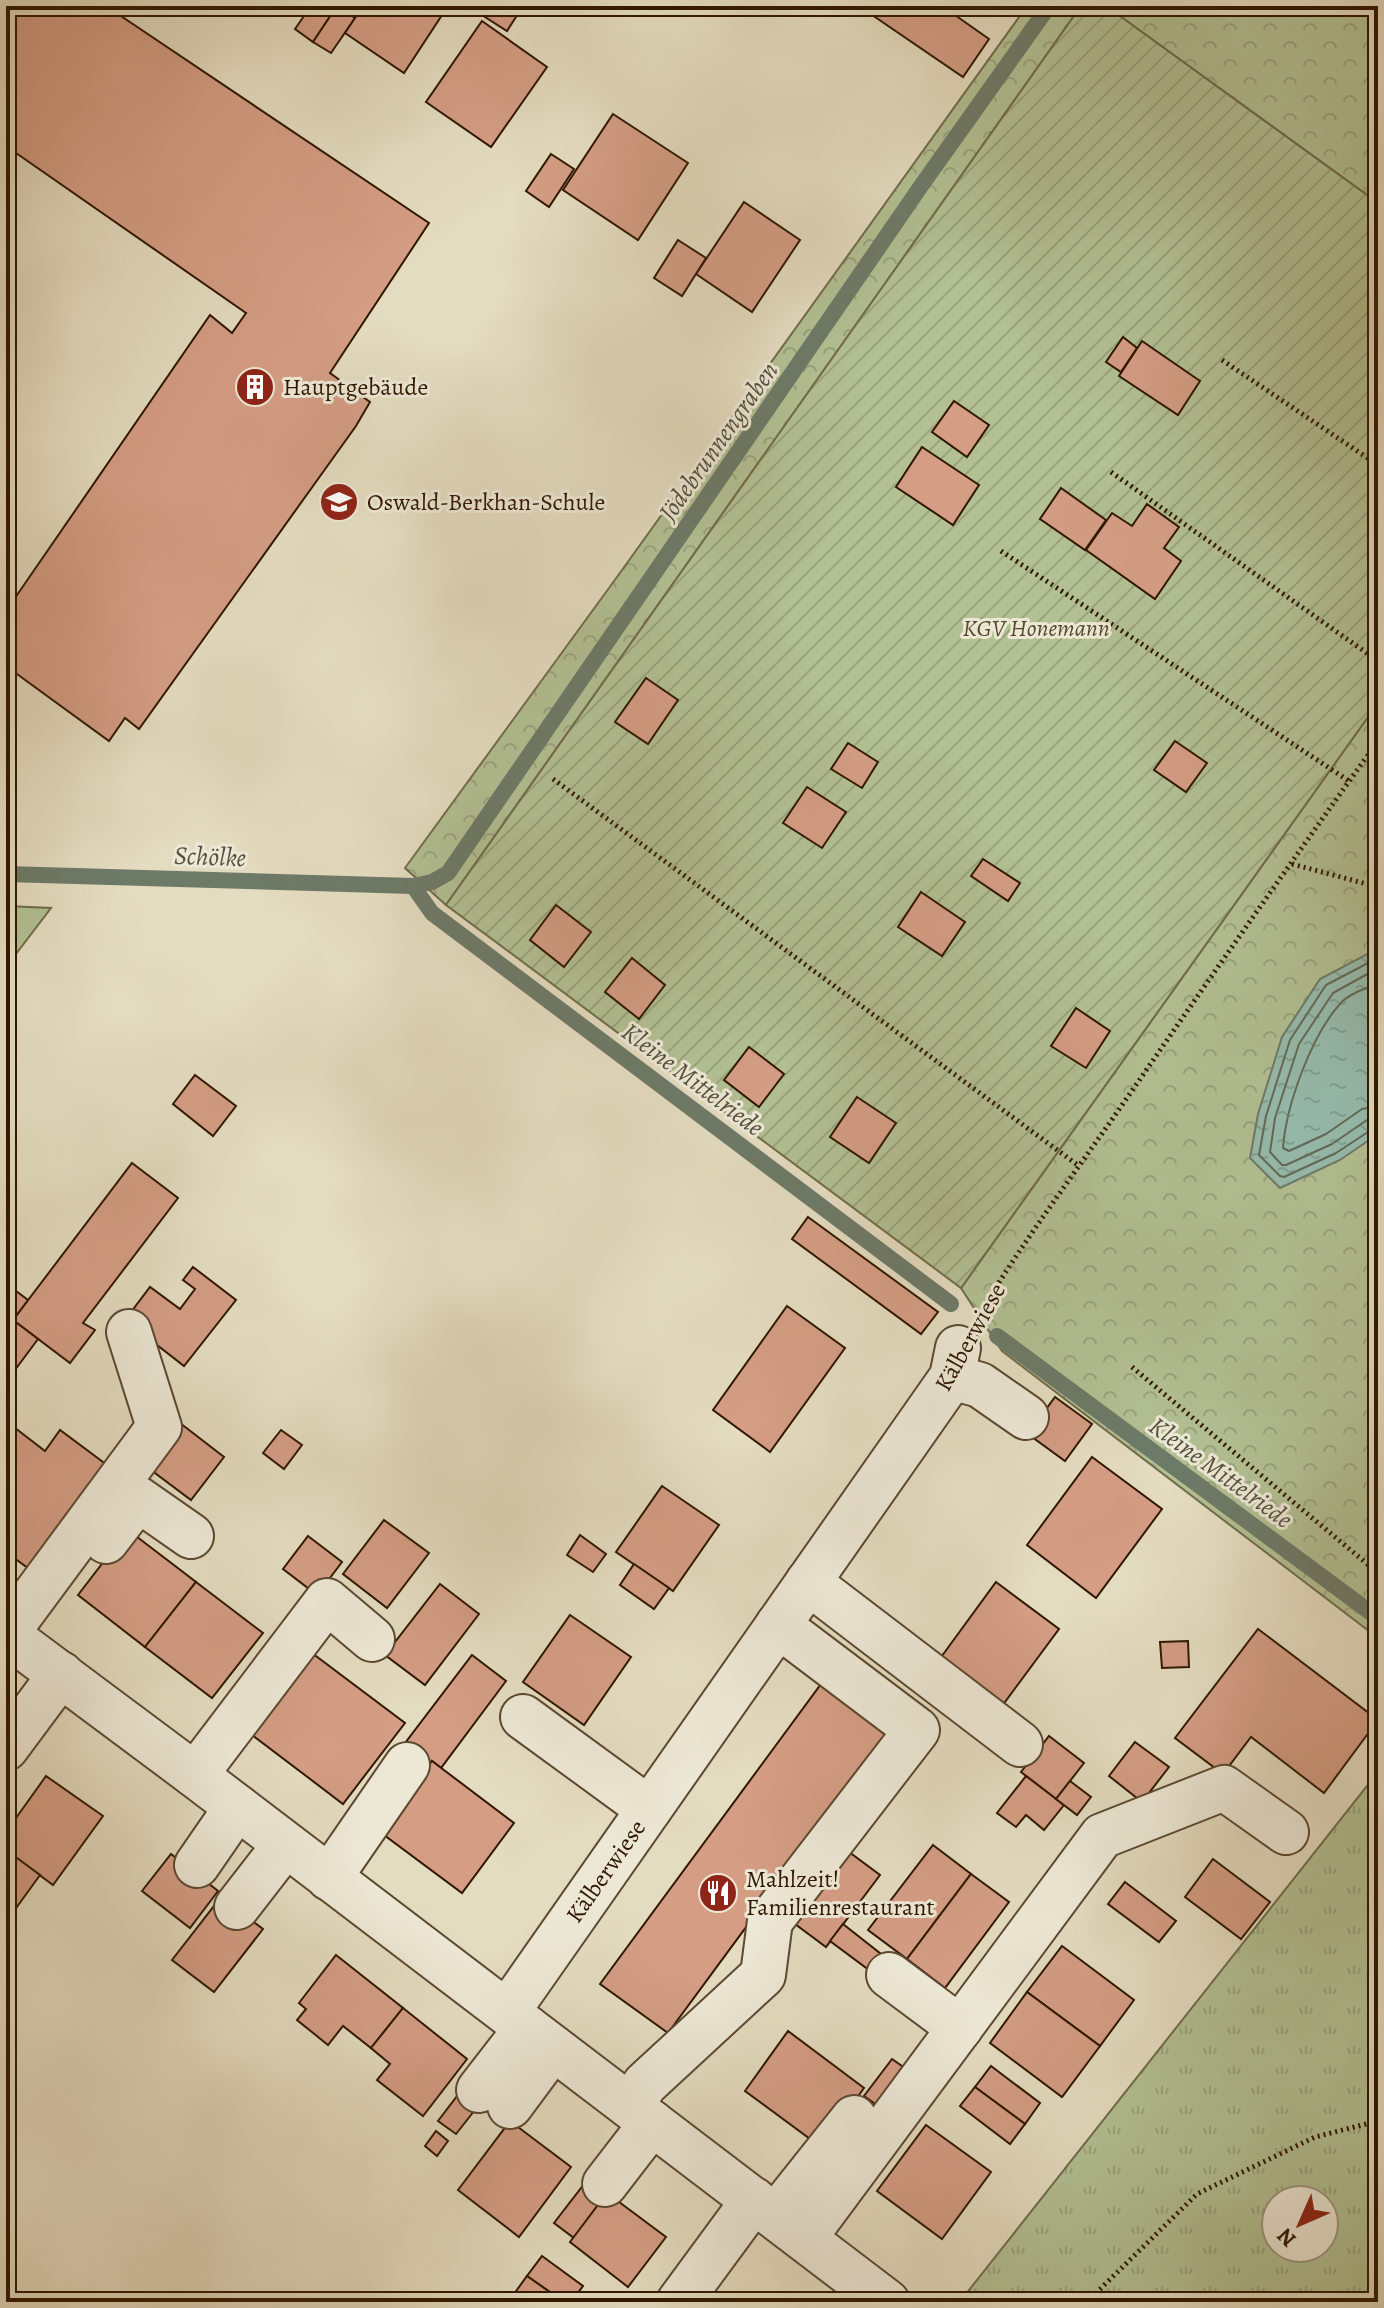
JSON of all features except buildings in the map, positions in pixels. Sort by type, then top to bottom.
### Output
[{"type":"street","points":[[12,1638],[159,1427],[129,1332]]},
{"type":"street","points":[[955,1362],[980,1385],[1026,1417]]},
{"type":"street","name":"Kälberwiese","points":[[495,2098],[529,2029],[649,1809],[808,1582],[955,1362]]},
{"type":"street","points":[[12,1638],[138,1499],[191,1536]]},
{"type":"street","points":[[808,1582],[1020,1744]]},
{"type":"street","points":[[187,1769],[327,1601],[372,1639]]},
{"type":"street","points":[[187,1769],[292,1615]]},
{"type":"street","points":[[605,2184],[641,2115],[645,2084],[763,1975],[770,1921],[917,1730],[778,1625]]},
{"type":"street","points":[[12,1638],[887,2302]]},
{"type":"street","points":[[6,1748],[61,1674]]},
{"type":"street","points":[[523,1717],[649,1809]]},
{"type":"street","points":[[329,1878],[407,1765]]},
{"type":"street","points":[[679,2302],[778,2218],[960,2028],[1102,1836],[1224,1788],[1286,1832]]},
{"type":"street","points":[[197,1865],[237,1807]]},
{"type":"street","points":[[237,1907],[285,1845]]},
{"type":"street","points":[[889,1975],[960,2028]]},
{"type":"street","points":[[778,2218],[854,2118]]},
{"type":"path","points":[[1222,360],[1378,465]]},
{"type":"path","points":[[1111,472],[1378,661]]},
{"type":"path","points":[[1001,551],[1349,781]]},
{"type":"path","name":"Kälberwiese","points":[[955,1362],[991,1295],[1378,741]]},
{"type":"path","points":[[553,779],[1079,1166]]},
{"type":"path","points":[[1292,864],[1378,887]]},
{"type":"path","points":[[1132,1367],[1378,1573]]},
{"type":"path","points":[[1087,2302],[1197,2194],[1315,2137],[1378,2121]]},
{"type":"green space","points":[[1027,6],[1081,6],[446,905],[405,868]]},
{"type":"green space","name":"KGV Honemann","points":[[1081,6],[1106,6],[1378,203],[1378,703],[961,1288],[446,905]]},
{"type":"green space","points":[[1106,6],[1378,6],[1378,203]]},
{"type":"green space","points":[[1378,703],[1378,1638],[1002,1351],[961,1288]]},
{"type":"green space","points":[[6,906],[51,908],[6,967]]},
{"type":"green space","points":[[1378,1772],[1378,2302],[966,2302],[962,2299]]},
{"type":"water","points":[[1371,952],[1378,955],[1378,1134],[1340,1160],[1280,1188],[1250,1158],[1258,1114],[1282,1037],[1320,979]]},
{"type":"waterway","name":"Jödebrunnengraben","points":[[6,874],[413,886],[432,882],[448,873],[921,186],[1049,6]]},
{"type":"waterway","name":"Kleine Mittelriede","points":[[413,886],[432,913],[951,1304]]},
{"type":"waterway","name":"Kleine Mittelriede","points":[[997,1336],[1378,1618]]},
{"type":"place","name":"Hauptgebäude","points":[[255,387]]},
{"type":"place","name":"Oswald-Berkhan-Schule","points":[[339,502]]},
{"type":"place","name":"Mahlzeit! Familienrestaurant","points":[[718,1893]]},
{"type":"water label","name":"Schölke","points":[[210,856]]}]
